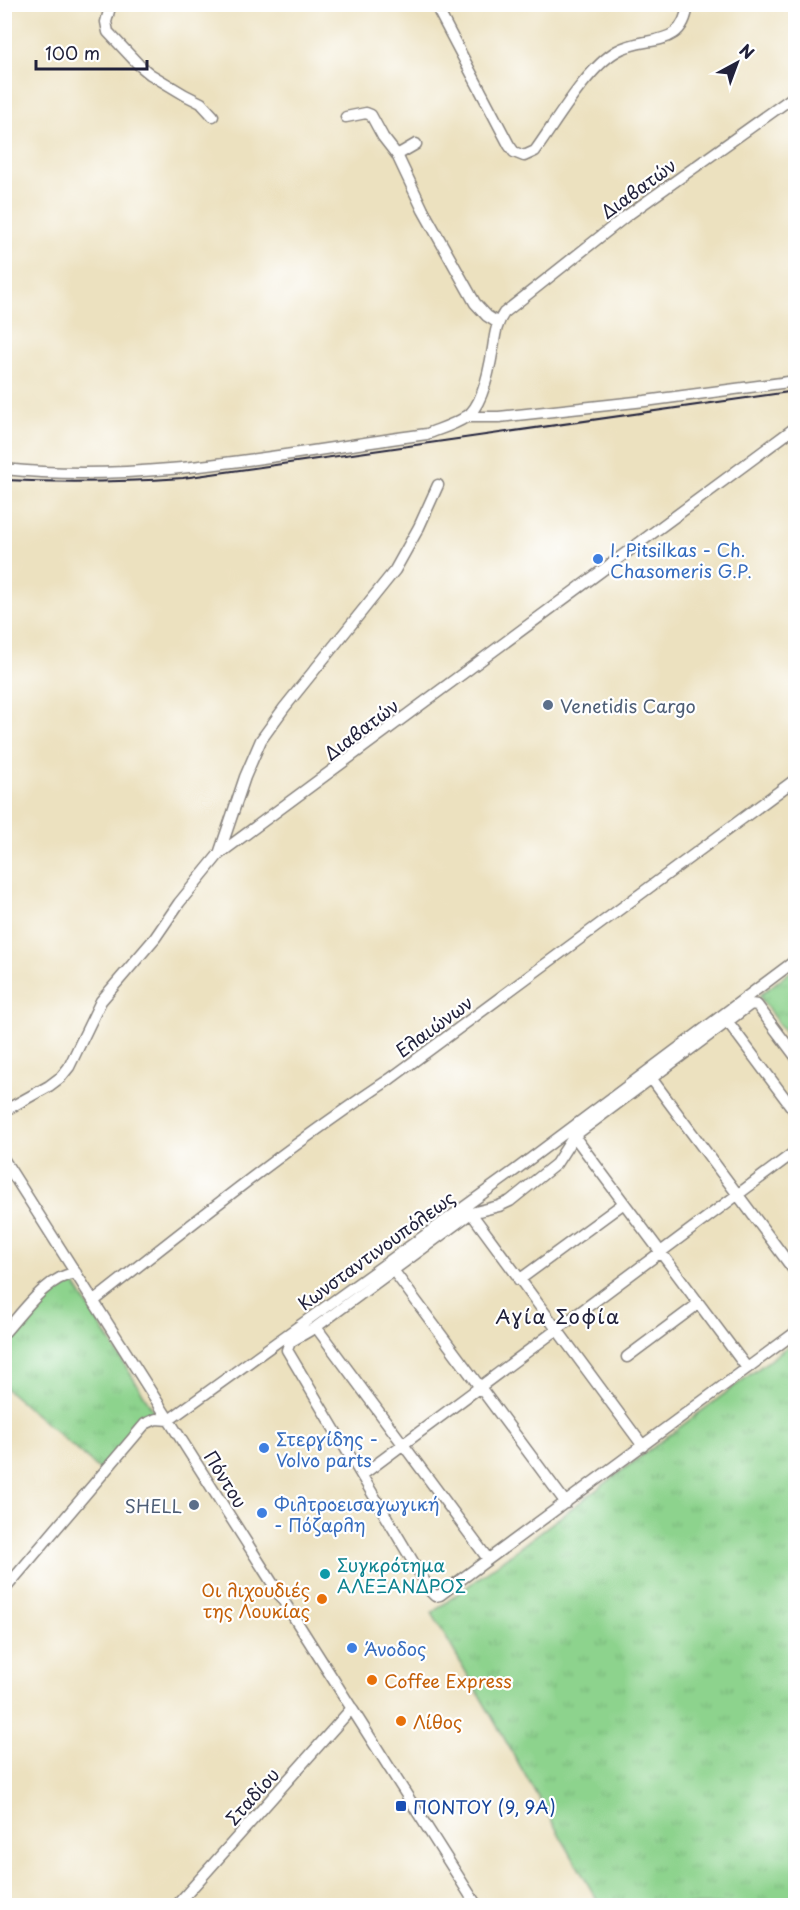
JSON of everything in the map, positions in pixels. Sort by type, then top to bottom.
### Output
[{"type":"street","points":[[108,4],[106,22],[108,32],[150,74],[201,103],[213,116]]},
{"type":"street","points":[[435,4],[509,145],[514,152],[524,156],[535,151],[600,64],[618,50],[630,45],[671,36],[685,19],[688,4]]},
{"type":"street","name":"Διαβατών","points":[[498,323],[504,313],[625,217],[795,96]]},
{"type":"street","points":[[4,469],[67,474],[128,473],[185,468],[427,434],[465,417],[474,408],[489,370],[498,323],[487,316],[476,303],[423,210],[397,155],[374,119],[369,113],[346,117]]},
{"type":"street","points":[[397,155],[416,144]]},
{"type":"street","points":[[465,417],[499,417],[795,381]]},
{"type":"street","name":"Διαβατών","points":[[4,1111],[61,1077],[69,1067],[101,1001],[155,938],[179,903],[219,854],[795,427]]},
{"type":"street","points":[[219,854],[245,777],[261,740],[395,570],[419,527],[438,485]]},
{"type":"street","name":"Ελαιώνων","points":[[94,1301],[332,1117],[390,1079],[795,779]]},
{"type":"street","name":"Κωνσταντινουπόλεως","points":[[4,1590],[144,1424],[156,1419],[170,1420],[514,1171],[795,960]]},
{"type":"street","points":[[795,1057],[754,1004],[574,1136],[556,1164],[510,1201],[471,1213],[316,1327],[290,1342],[287,1350],[435,1596],[440,1595],[566,1503],[795,1332]]},
{"type":"street","points":[[728,1022],[795,1113]]},
{"type":"street","points":[[651,1078],[795,1273]]},
{"type":"street","points":[[574,1136],[747,1368]]},
{"type":"street","points":[[362,1475],[795,1151]]},
{"type":"street","name":"Πόντου","points":[[4,1160],[477,1905]]},
{"type":"street","points":[[514,1171],[527,1188]]},
{"type":"street","points":[[519,1280],[624,1203]]},
{"type":"street","points":[[471,1213],[643,1446]]},
{"type":"street","points":[[393,1270],[566,1503]]},
{"type":"street","points":[[4,1333],[51,1282],[62,1276],[76,1273]]},
{"type":"street","points":[[627,1357],[698,1304]]},
{"type":"street","points":[[316,1327],[488,1559]]},
{"type":"street","name":"Σταδίου","points":[[176,1905],[352,1708]]},
{"type":"green space","points":[[795,968],[795,1047],[759,996]]},
{"type":"green space","points":[[72,1280],[155,1413],[140,1424],[100,1470],[5,1388],[4,1340],[49,1291]]},
{"type":"green space","points":[[795,1341],[795,1905],[600,1905],[432,1613]]},
{"type":"railway","points":[[4,480],[94,482],[183,478],[796,391]]},
{"type":"place","name":"I. Pitsilkas - Ch. Chasomeris G.P.","points":[[598,559]]},
{"type":"place","name":"Venetidis Cargo","points":[[548,705]]},
{"type":"place","name":"Στεργίδης - Volvo parts","points":[[264,1448]]},
{"type":"place","name":"SHELL","points":[[194,1505]]},
{"type":"place","name":"Φιλτροεισαγωγική - Πόζαρλη","points":[[262,1513]]},
{"type":"place","name":"Συγκρότημα ΑΛΕΞΑΝΔΡΟΣ","points":[[325,1574]]},
{"type":"place","name":"Οι λιχουδιές της Λουκίας","points":[[322,1599]]},
{"type":"place","name":"Άνοδος","points":[[352,1648]]},
{"type":"place","name":"Coffee Express","points":[[372,1680]]},
{"type":"place","name":"Λίθος","points":[[401,1721]]},
{"type":"place","name":"ΠΟΝΤΟΥ (9, 9Α)","points":[[401,1806]]},
{"type":"district","name":"Αγία Σοφία","points":[[558,1316]]}]
